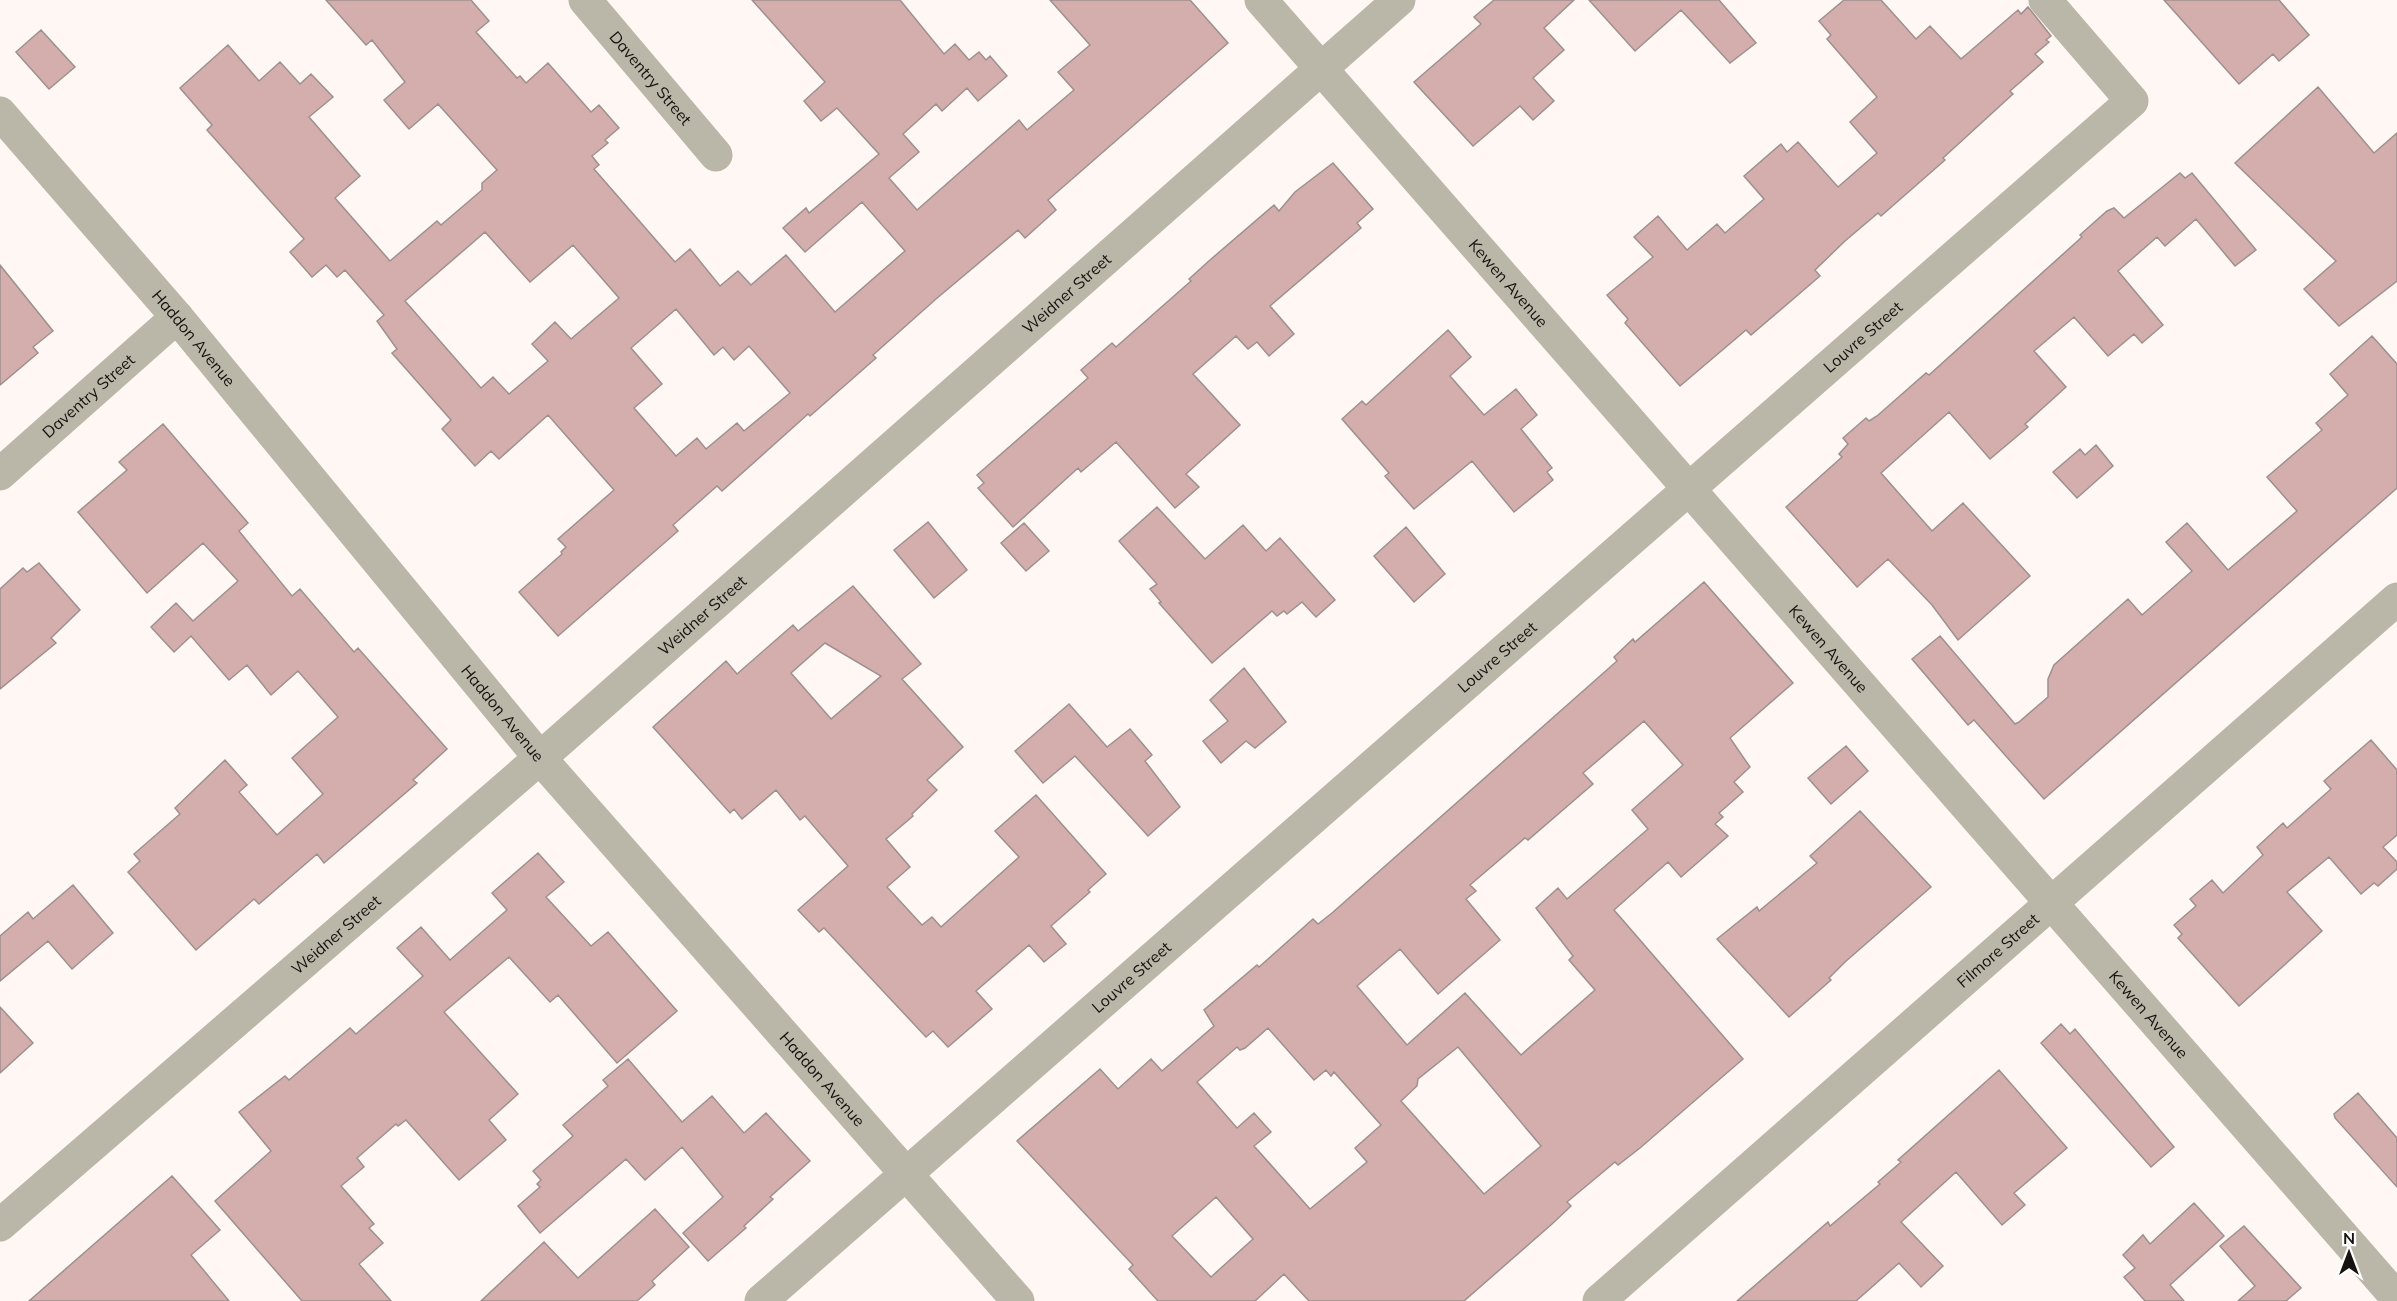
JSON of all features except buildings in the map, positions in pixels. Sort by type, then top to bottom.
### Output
[{"type":"street","name":"Daventry Street","points":[[585,0],[716,155]]},
{"type":"street","name":"Kewen Avenue","points":[[1260,0],[2397,1298]]},
{"type":"street","name":"Weidner Street","points":[[0,1225],[540,758],[1400,0]]},
{"type":"street","name":"Louvre Street","points":[[761,1301],[2132,101],[2045,0]]},
{"type":"street","name":"Haddon Avenue","points":[[0,112],[177,317],[540,758],[1018,1301]]},
{"type":"street","name":"Daventry Street","points":[[0,474],[177,317]]},
{"type":"street","name":"Filmore Street","points":[[1599,1301],[2397,599]]}]
